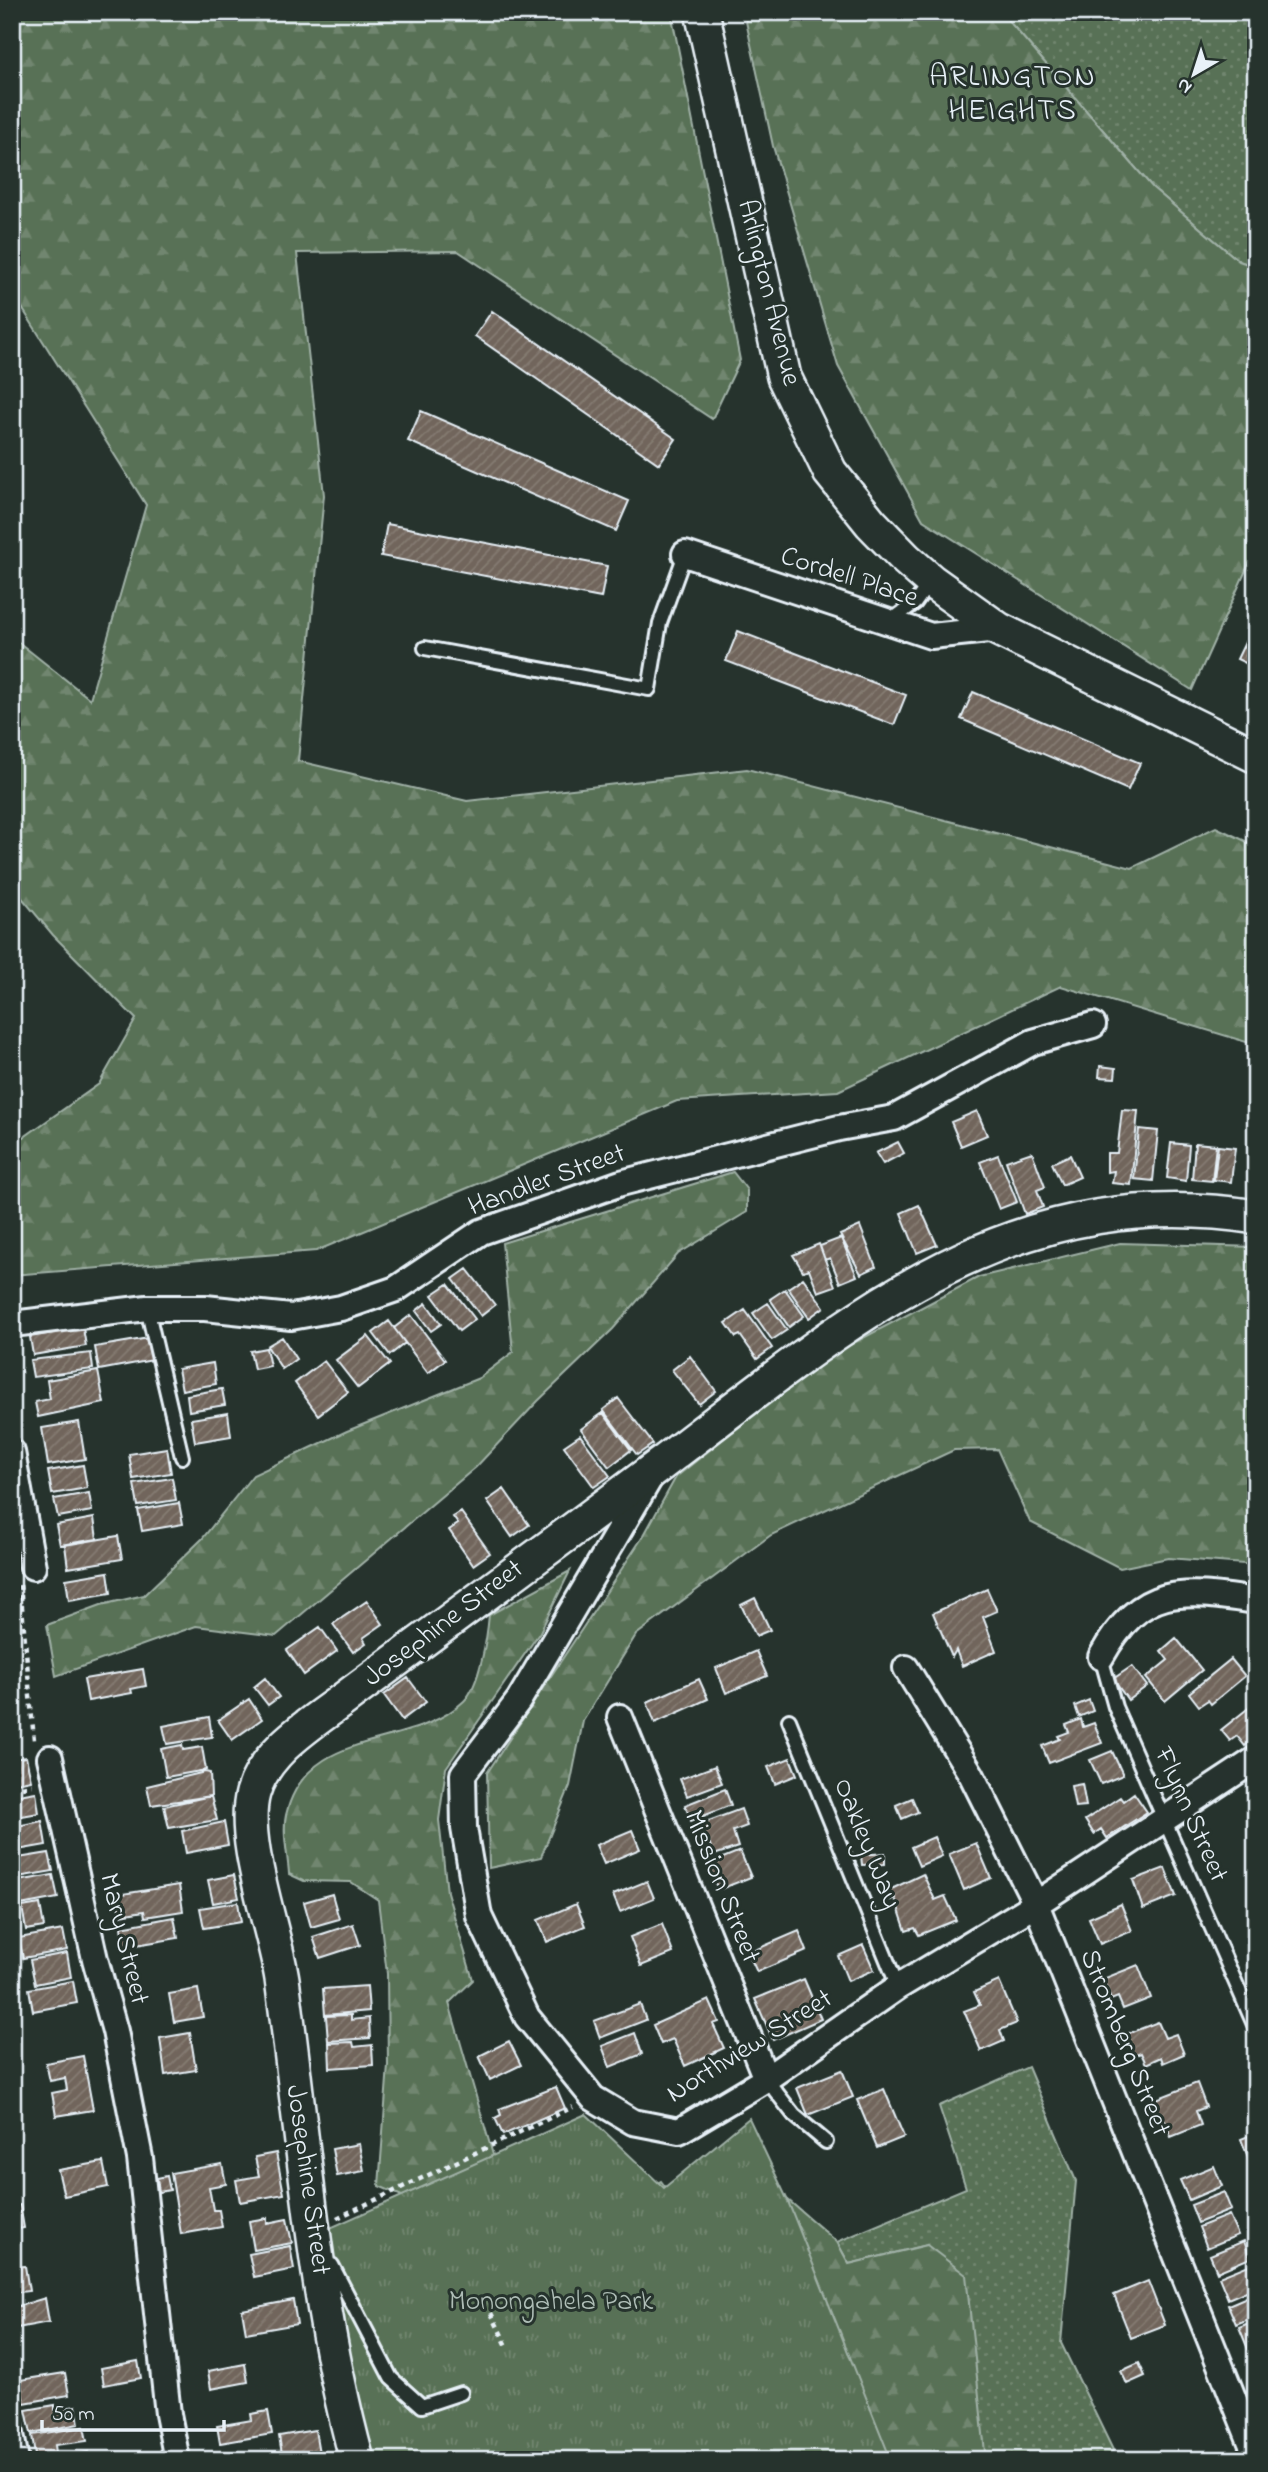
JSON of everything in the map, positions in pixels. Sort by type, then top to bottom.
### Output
[{"type":"street","name":"Arlington Avenue","points":[[702,12],[784,377],[831,472],[871,523],[930,581],[998,629],[1256,756]]},
{"type":"street","name":"Cordell Place","points":[[685,554],[931,636],[998,629]]},
{"type":"street","name":"Handler Street","points":[[12,1324],[147,1308],[205,1308],[291,1317],[341,1308],[396,1289],[481,1233],[621,1183],[839,1128],[894,1118],[1033,1042],[1093,1025]]},
{"type":"street","name":"Josephine Street","points":[[357,2460],[342,2403],[312,2227],[281,1978],[251,1842],[252,1795],[264,1769],[291,1740],[870,1308],[966,1255],[1031,1232],[1109,1216],[1191,1212],[1256,1217]]},
{"type":"street","points":[[12,1452],[33,1567]]},
{"type":"street","name":"Northview Street","points":[[656,1468],[519,1700],[463,1774],[464,1828],[479,1916],[527,2017],[593,2098],[633,2122],[679,2131],[766,2079],[898,1987],[1036,1904],[1256,1759]]},
{"type":"street","points":[[1101,1657],[1116,1629],[1140,1608],[1174,1593],[1256,1601]]},
{"type":"street","name":"Stromberg Street","points":[[906,1668],[971,1774],[1036,1904],[1256,2455]]},
{"type":"street","name":"Mission Street","points":[[620,1717],[766,2079]]},
{"type":"street","name":"Mary Street","points":[[50,1758],[95,1959],[116,2031],[140,2158],[168,2414],[177,2460]]},
{"type":"lane","points":[[425,648],[649,689],[660,623],[673,580],[685,554]]},
{"type":"lane","points":[[887,623],[915,603],[930,581]]},
{"type":"lane","points":[[147,1308],[181,1457]]},
{"type":"lane","points":[[1256,1614],[1256,1656]]},
{"type":"lane","name":"Flynn Street","points":[[1101,1657],[1115,1707],[1256,2029]]},
{"type":"lane","name":"Oakley Way","points":[[789,1720],[898,1987]]},
{"type":"lane","points":[[766,2079],[794,2115],[826,2142]]},
{"type":"lane","points":[[332,2265],[391,2378],[422,2406],[461,2393]]},
{"type":"lane","points":[[12,2407],[22,2460]]},
{"type":"path","points":[[33,1567],[18,1570],[35,1745],[50,1758]]},
{"type":"path","points":[[330,2221],[593,2098]]},
{"type":"path","points":[[491,2314],[506,2346]]},
{"type":"green space","points":[[12,12],[671,12],[740,360],[712,419],[458,251],[297,253],[324,495],[298,761],[467,801],[747,769],[1132,868],[1216,827],[1256,846],[1256,1050],[1250,1043],[1061,986],[838,1091],[677,1101],[316,1251],[12,1275],[12,1129],[24,1137],[99,1084],[136,1019],[53,935],[12,886],[12,637],[90,699],[146,505],[12,292]]},
{"type":"green space","points":[[744,12],[1001,12],[1153,188],[1239,261],[1256,267],[1256,548],[1192,690],[923,520],[838,366],[773,146]]},
{"type":"green space","points":[[1001,12],[1256,12],[1256,267],[1239,261],[1153,188]]},
{"type":"green space","points":[[733,1172],[747,1190],[747,1212],[678,1254],[613,1329],[538,1401],[476,1467],[276,1636],[196,1626],[56,1676],[47,1625],[101,1605],[144,1595],[202,1539],[253,1475],[347,1431],[479,1378],[513,1352],[502,1243]]},
{"type":"green space","points":[[1120,1243],[1256,1247],[1256,1565],[1168,1558],[1120,1568],[1030,1522],[997,1449],[954,1450],[771,1535],[636,1635],[583,1721],[570,1786],[541,1857],[489,1868],[487,1773],[644,1535],[676,1477],[825,1358],[979,1277]]},
{"type":"green space","points":[[570,1571],[540,1632],[446,1768],[439,1820],[447,1892],[473,1980],[449,2003],[493,2155],[585,2222],[661,2181],[711,2248],[787,2199],[837,2242],[849,2264],[927,2245],[966,2275],[985,2452],[991,2460],[628,2460],[409,2199],[379,2186],[388,2065],[387,1974],[378,1900],[351,1882],[304,1881],[289,1874],[286,1815],[298,1786],[315,1766],[363,1743],[416,1728],[442,1717],[464,1701],[470,1694],[478,1673],[489,1615]]},
{"type":"green space","points":[[1028,2067],[1076,2181],[1061,2343],[1113,2450],[1109,2460],[991,2460],[985,2453],[927,2245],[849,2264],[837,2242],[966,2188],[939,2106]]},
{"type":"green space","name":"Monongahela Park","points":[[586,2114],[664,2188],[749,2118],[787,2199],[891,2460],[375,2460],[353,2394],[330,2228]]},
{"type":"building","points":[[492,311],[676,439],[659,464],[475,336]]},
{"type":"building","points":[[421,411],[629,501],[616,531],[408,441]]},
{"type":"building","points":[[387,524],[607,566],[601,598],[381,556]]},
{"type":"building","points":[[738,631],[906,695],[894,725],[726,661]]},
{"type":"building","points":[[1250,632],[1256,635],[1256,668],[1237,659]]},
{"type":"building","points":[[973,692],[1140,763],[1128,790],[961,719]]},
{"type":"building","points":[[1100,1066],[1116,1068],[1115,1078],[1099,1077]]},
{"type":"building","points":[[1122,1110],[1138,1111],[1131,1185],[1112,1183],[1114,1171],[1107,1172],[1107,1153],[1117,1153]]},
{"type":"building","points":[[977,1111],[987,1135],[961,1146],[951,1122]]},
{"type":"building","points":[[1139,1129],[1158,1131],[1153,1181],[1134,1179]]},
{"type":"building","points":[[898,1142],[904,1153],[883,1164],[876,1153]]},
{"type":"building","points":[[1171,1143],[1189,1145],[1186,1181],[1167,1178]]},
{"type":"building","points":[[1195,1143],[1216,1145],[1212,1181],[1192,1179]]},
{"type":"building","points":[[1218,1146],[1235,1148],[1231,1182],[1214,1180]]},
{"type":"building","points":[[1032,1152],[1045,1187],[1037,1190],[1043,1207],[1025,1214],[1006,1161]]},
{"type":"building","points":[[998,1155],[1017,1202],[999,1209],[980,1162]]},
{"type":"building","points":[[1070,1155],[1080,1177],[1062,1185],[1052,1163]]},
{"type":"building","points":[[919,1205],[937,1245],[917,1253],[901,1213]]},
{"type":"building","points":[[860,1226],[876,1267],[861,1274],[840,1235]]},
{"type":"building","points":[[841,1238],[857,1276],[840,1283],[830,1258],[825,1260],[820,1246]]},
{"type":"building","points":[[819,1244],[835,1286],[818,1292],[809,1269],[803,1271],[793,1255]]},
{"type":"building","points":[[467,1269],[495,1305],[481,1316],[453,1279]]},
{"type":"building","points":[[803,1278],[824,1307],[809,1318],[788,1288]]},
{"type":"building","points":[[448,1284],[475,1319],[459,1331],[432,1295]]},
{"type":"building","points":[[785,1289],[804,1316],[789,1327],[770,1299]]},
{"type":"building","points":[[426,1303],[441,1324],[431,1331],[416,1311]]},
{"type":"building","points":[[768,1303],[787,1330],[772,1340],[753,1313]]},
{"type":"building","points":[[745,1310],[772,1348],[757,1359],[740,1335],[736,1337],[726,1323]]},
{"type":"building","points":[[411,1315],[445,1360],[428,1373],[394,1328]]},
{"type":"building","points":[[389,1321],[405,1343],[390,1355],[373,1333]]},
{"type":"building","points":[[83,1328],[86,1346],[33,1355],[30,1337]]},
{"type":"building","points":[[368,1336],[390,1364],[358,1388],[336,1360]]},
{"type":"building","points":[[282,1337],[296,1359],[282,1369],[267,1346]]},
{"type":"building","points":[[149,1338],[153,1360],[99,1370],[95,1347]]},
{"type":"building","points":[[266,1348],[270,1366],[254,1369],[250,1351]]},
{"type":"building","points":[[91,1353],[93,1369],[33,1377],[30,1360]]},
{"type":"building","points":[[690,1356],[716,1391],[699,1404],[672,1370]]},
{"type":"building","points":[[324,1361],[348,1392],[318,1415],[295,1383]]},
{"type":"building","points":[[213,1363],[216,1384],[182,1390],[178,1369]]},
{"type":"building","points":[[98,1371],[104,1403],[38,1417],[35,1402],[50,1399],[47,1380]]},
{"type":"building","points":[[222,1389],[225,1405],[189,1411],[187,1395]]},
{"type":"building","points":[[618,1398],[653,1444],[637,1455],[603,1410]]},
{"type":"building","points":[[228,1413],[231,1436],[195,1442],[191,1419]]},
{"type":"building","points":[[603,1413],[631,1450],[609,1467],[581,1429]]},
{"type":"building","points":[[79,1422],[85,1459],[48,1465],[42,1428]]},
{"type":"building","points":[[580,1435],[610,1476],[594,1487],[564,1446]]},
{"type":"building","points":[[167,1448],[171,1473],[133,1479],[129,1454]]},
{"type":"building","points":[[83,1465],[87,1488],[52,1494],[48,1471]]},
{"type":"building","points":[[172,1478],[176,1500],[138,1506],[134,1484]]},
{"type":"building","points":[[504,1489],[529,1525],[512,1537],[487,1501]]},
{"type":"building","points":[[89,1493],[92,1511],[58,1517],[54,1499]]},
{"type":"building","points":[[179,1503],[183,1524],[142,1531],[138,1510]]},
{"type":"building","points":[[461,1512],[490,1553],[473,1565],[449,1530],[458,1524],[453,1517]]},
{"type":"building","points":[[94,1518],[97,1539],[60,1545],[56,1525]]},
{"type":"building","points":[[118,1536],[122,1559],[68,1568],[65,1545]]},
{"type":"building","points":[[108,1572],[111,1593],[69,1600],[66,1579]]},
{"type":"building","points":[[987,1589],[997,1611],[983,1617],[996,1651],[962,1666],[956,1650],[952,1657],[933,1613]]},
{"type":"building","points":[[755,1598],[770,1630],[756,1636],[741,1605]]},
{"type":"building","points":[[367,1601],[383,1624],[363,1638],[366,1643],[353,1652],[333,1624]]},
{"type":"building","points":[[320,1627],[337,1651],[304,1675],[287,1650]]},
{"type":"building","points":[[1176,1638],[1202,1670],[1165,1701],[1146,1678],[1168,1660],[1161,1651]]},
{"type":"building","points":[[756,1651],[767,1676],[726,1693],[716,1668]]},
{"type":"building","points":[[1231,1659],[1245,1676],[1211,1704],[1208,1700],[1199,1706],[1189,1693]]},
{"type":"building","points":[[1132,1666],[1147,1686],[1128,1700],[1113,1679]]},
{"type":"building","points":[[143,1669],[146,1686],[131,1689],[132,1693],[88,1701],[84,1679]]},
{"type":"building","points":[[265,1678],[279,1697],[268,1705],[254,1687]]},
{"type":"building","points":[[408,1678],[426,1702],[402,1720],[384,1695]]},
{"type":"building","points":[[699,1679],[708,1699],[655,1723],[647,1702]]},
{"type":"building","points":[[249,1699],[262,1719],[232,1740],[218,1720]]},
{"type":"building","points":[[1089,1700],[1093,1711],[1079,1717],[1075,1706]]},
{"type":"building","points":[[1256,1702],[1256,1737],[1245,1746],[1237,1736],[1230,1741],[1221,1730]]},
{"type":"building","points":[[209,1717],[212,1737],[167,1744],[163,1726]]},
{"type":"building","points":[[1081,1719],[1083,1727],[1094,1723],[1102,1743],[1049,1763],[1042,1746],[1060,1739],[1058,1736],[1069,1732],[1066,1725]]},
{"type":"building","points":[[182,1745],[183,1750],[202,1747],[206,1770],[166,1777],[161,1749]]},
{"type":"building","points":[[1112,1751],[1123,1775],[1101,1784],[1090,1760]]},
{"type":"building","points":[[26,1757],[31,1780],[12,1784],[12,1759]]},
{"type":"building","points":[[790,1758],[797,1775],[775,1784],[768,1767]]},
{"type":"building","points":[[715,1766],[722,1783],[687,1796],[680,1779]]},
{"type":"building","points":[[210,1773],[211,1796],[151,1805],[147,1786]]},
{"type":"building","points":[[1082,1784],[1086,1806],[1075,1807],[1071,1786]]},
{"type":"building","points":[[725,1789],[731,1805],[691,1821],[685,1805]]},
{"type":"building","points":[[36,1792],[39,1813],[16,1817],[13,1796]]},
{"type":"building","points":[[1134,1793],[1147,1812],[1107,1838],[1101,1829],[1094,1834],[1085,1820],[1120,1797],[1123,1801]]},
{"type":"building","points":[[211,1796],[217,1820],[169,1828],[164,1806]]},
{"type":"building","points":[[912,1798],[918,1812],[902,1819],[896,1805]]},
{"type":"building","points":[[741,1809],[747,1826],[733,1831],[738,1847],[714,1855],[709,1842],[699,1846],[692,1827]]},
{"type":"building","points":[[42,1821],[46,1845],[12,1851],[12,1827]]},
{"type":"building","points":[[224,1822],[228,1845],[186,1853],[182,1831]]},
{"type":"building","points":[[632,1830],[640,1849],[604,1864],[596,1845]]},
{"type":"building","points":[[934,1837],[942,1856],[919,1866],[911,1847]]},
{"type":"building","points":[[976,1843],[991,1878],[964,1890],[949,1854]]},
{"type":"building","points":[[740,1851],[751,1877],[718,1890],[708,1864]]},
{"type":"building","points":[[49,1853],[53,1871],[12,1878],[12,1859]]},
{"type":"building","points":[[885,1853],[885,1864],[862,1865],[861,1855]]},
{"type":"building","points":[[1165,1868],[1176,1896],[1143,1909],[1133,1880]]},
{"type":"building","points":[[923,1874],[935,1900],[945,1896],[956,1920],[919,1935],[915,1928],[906,1931],[895,1898],[890,1900],[885,1892]]},
{"type":"building","points":[[53,1875],[58,1898],[15,1906],[12,1882]]},
{"type":"building","points":[[234,1875],[239,1898],[213,1903],[208,1880]]},
{"type":"building","points":[[647,1881],[654,1898],[620,1912],[613,1895]]},
{"type":"building","points":[[179,1885],[183,1911],[145,1917],[144,1911],[120,1915],[116,1895]]},
{"type":"building","points":[[332,1894],[339,1919],[311,1927],[304,1902]]},
{"type":"building","points":[[238,1902],[241,1922],[204,1928],[200,1908]]},
{"type":"building","points":[[40,1904],[44,1927],[26,1930],[22,1907]]},
{"type":"building","points":[[576,1904],[585,1926],[547,1942],[538,1920]]},
{"type":"building","points":[[1121,1904],[1132,1931],[1100,1944],[1089,1918]]},
{"type":"building","points":[[174,1917],[178,1938],[124,1947],[121,1927]]},
{"type":"building","points":[[353,1924],[360,1945],[320,1958],[313,1937]]},
{"type":"building","points":[[662,1924],[673,1953],[641,1966],[630,1937]]},
{"type":"building","points":[[63,1930],[67,1950],[23,1958],[19,1938]]},
{"type":"building","points":[[799,1931],[807,1951],[757,1972],[748,1953]]},
{"type":"building","points":[[863,1945],[874,1970],[848,1981],[838,1956]]},
{"type":"building","points":[[67,1953],[71,1977],[35,1984],[30,1960]]},
{"type":"building","points":[[1138,1965],[1151,1998],[1123,2009],[1118,1997],[1111,2000],[1103,1979]]},
{"type":"building","points":[[804,1979],[821,2019],[773,2040],[755,1999]]},
{"type":"building","points":[[73,1981],[77,2003],[33,2011],[29,1989]]},
{"type":"building","points":[[999,1981],[1017,2023],[1000,2030],[1004,2041],[981,2051],[964,2011],[980,2005],[974,1992]]},
{"type":"building","points":[[367,1986],[369,2011],[325,2015],[323,1989]]},
{"type":"building","points":[[198,1989],[203,2017],[174,2022],[169,1994]]},
{"type":"building","points":[[709,2000],[719,2022],[713,2024],[724,2048],[685,2066],[673,2039],[661,2044],[653,2025]]},
{"type":"building","points":[[640,2004],[646,2020],[600,2038],[594,2021]]},
{"type":"building","points":[[351,2015],[351,2020],[369,2018],[370,2038],[328,2041],[326,2016]]},
{"type":"building","points":[[1158,2022],[1165,2038],[1176,2034],[1184,2054],[1163,2063],[1161,2057],[1146,2064],[1141,2053],[1133,2056],[1124,2035]]},
{"type":"building","points":[[190,2033],[196,2070],[165,2075],[160,2038]]},
{"type":"building","points":[[635,2033],[642,2054],[610,2067],[602,2046]]},
{"type":"building","points":[[509,2041],[521,2065],[490,2080],[479,2056]]},
{"type":"building","points":[[353,2042],[354,2047],[372,2045],[373,2065],[330,2068],[329,2043]]},
{"type":"building","points":[[83,2056],[93,2110],[56,2116],[52,2093],[67,2090],[65,2078],[50,2081],[46,2063]]},
{"type":"building","points":[[842,2070],[853,2097],[808,2115],[797,2088]]},
{"type":"building","points":[[1197,2083],[1206,2107],[1196,2111],[1201,2125],[1171,2137],[1164,2119],[1154,2124],[1146,2103]]},
{"type":"building","points":[[556,2087],[565,2108],[503,2135],[495,2118],[501,2115],[499,2109]]},
{"type":"building","points":[[884,2089],[904,2137],[877,2148],[857,2100]]},
{"type":"building","points":[[1256,2133],[1256,2166],[1252,2167],[1241,2139]]},
{"type":"building","points":[[359,2144],[364,2171],[337,2176],[332,2149]]},
{"type":"building","points":[[276,2153],[284,2194],[240,2202],[236,2180],[259,2176],[255,2157]]},
{"type":"building","points":[[103,2162],[108,2187],[64,2196],[58,2170]]},
{"type":"building","points":[[222,2164],[226,2184],[209,2187],[213,2210],[219,2210],[222,2227],[181,2234],[171,2173]]},
{"type":"building","points":[[1214,2166],[1222,2186],[1189,2200],[1180,2180]]},
{"type":"building","points":[[167,2176],[170,2190],[159,2192],[157,2178]]},
{"type":"building","points":[[1224,2192],[1231,2210],[1198,2223],[1191,2205]]},
{"type":"building","points":[[20,2205],[24,2228],[12,2230],[12,2206]]},
{"type":"building","points":[[1229,2215],[1238,2235],[1207,2248],[1199,2227]]},
{"type":"building","points":[[267,2218],[267,2223],[287,2219],[292,2243],[254,2250],[249,2221]]},
{"type":"building","points":[[1244,2241],[1250,2258],[1217,2272],[1210,2255]]},
{"type":"building","points":[[290,2246],[294,2269],[254,2277],[249,2254]]},
{"type":"building","points":[[1251,2264],[1256,2287],[1228,2299],[1219,2277]]},
{"type":"building","points":[[25,2266],[29,2291],[12,2293],[12,2267]]},
{"type":"building","points":[[1148,2281],[1165,2325],[1131,2338],[1114,2295]]},
{"type":"building","points":[[1256,2293],[1256,2316],[1236,2324],[1228,2305]]},
{"type":"building","points":[[45,2298],[49,2322],[12,2329],[12,2308]]},
{"type":"building","points":[[293,2300],[297,2324],[246,2333],[242,2310]]},
{"type":"building","points":[[1256,2320],[1256,2345],[1248,2349],[1239,2327]]},
{"type":"building","points":[[138,2361],[141,2378],[104,2385],[101,2368]]},
{"type":"building","points":[[1139,2363],[1145,2376],[1127,2384],[1121,2371]]},
{"type":"building","points":[[245,2364],[248,2382],[211,2389],[208,2371]]},
{"type":"building","points":[[65,2373],[69,2395],[24,2403],[20,2380]]},
{"type":"building","points":[[55,2405],[55,2410],[76,2406],[79,2424],[31,2433],[26,2410]]},
{"type":"building","points":[[268,2411],[272,2434],[220,2443],[217,2426],[252,2420],[251,2414]]},
{"type":"building","points":[[84,2427],[87,2441],[55,2445],[56,2453],[35,2456],[32,2435]]},
{"type":"building","points":[[315,2430],[319,2453],[283,2460],[279,2436]]},
{"type":"building","points":[[88,2452],[89,2460],[37,2460]]},
{"type":"district","name":"ARLINGTON HEIGHTS","points":[[1013,95]]}]
